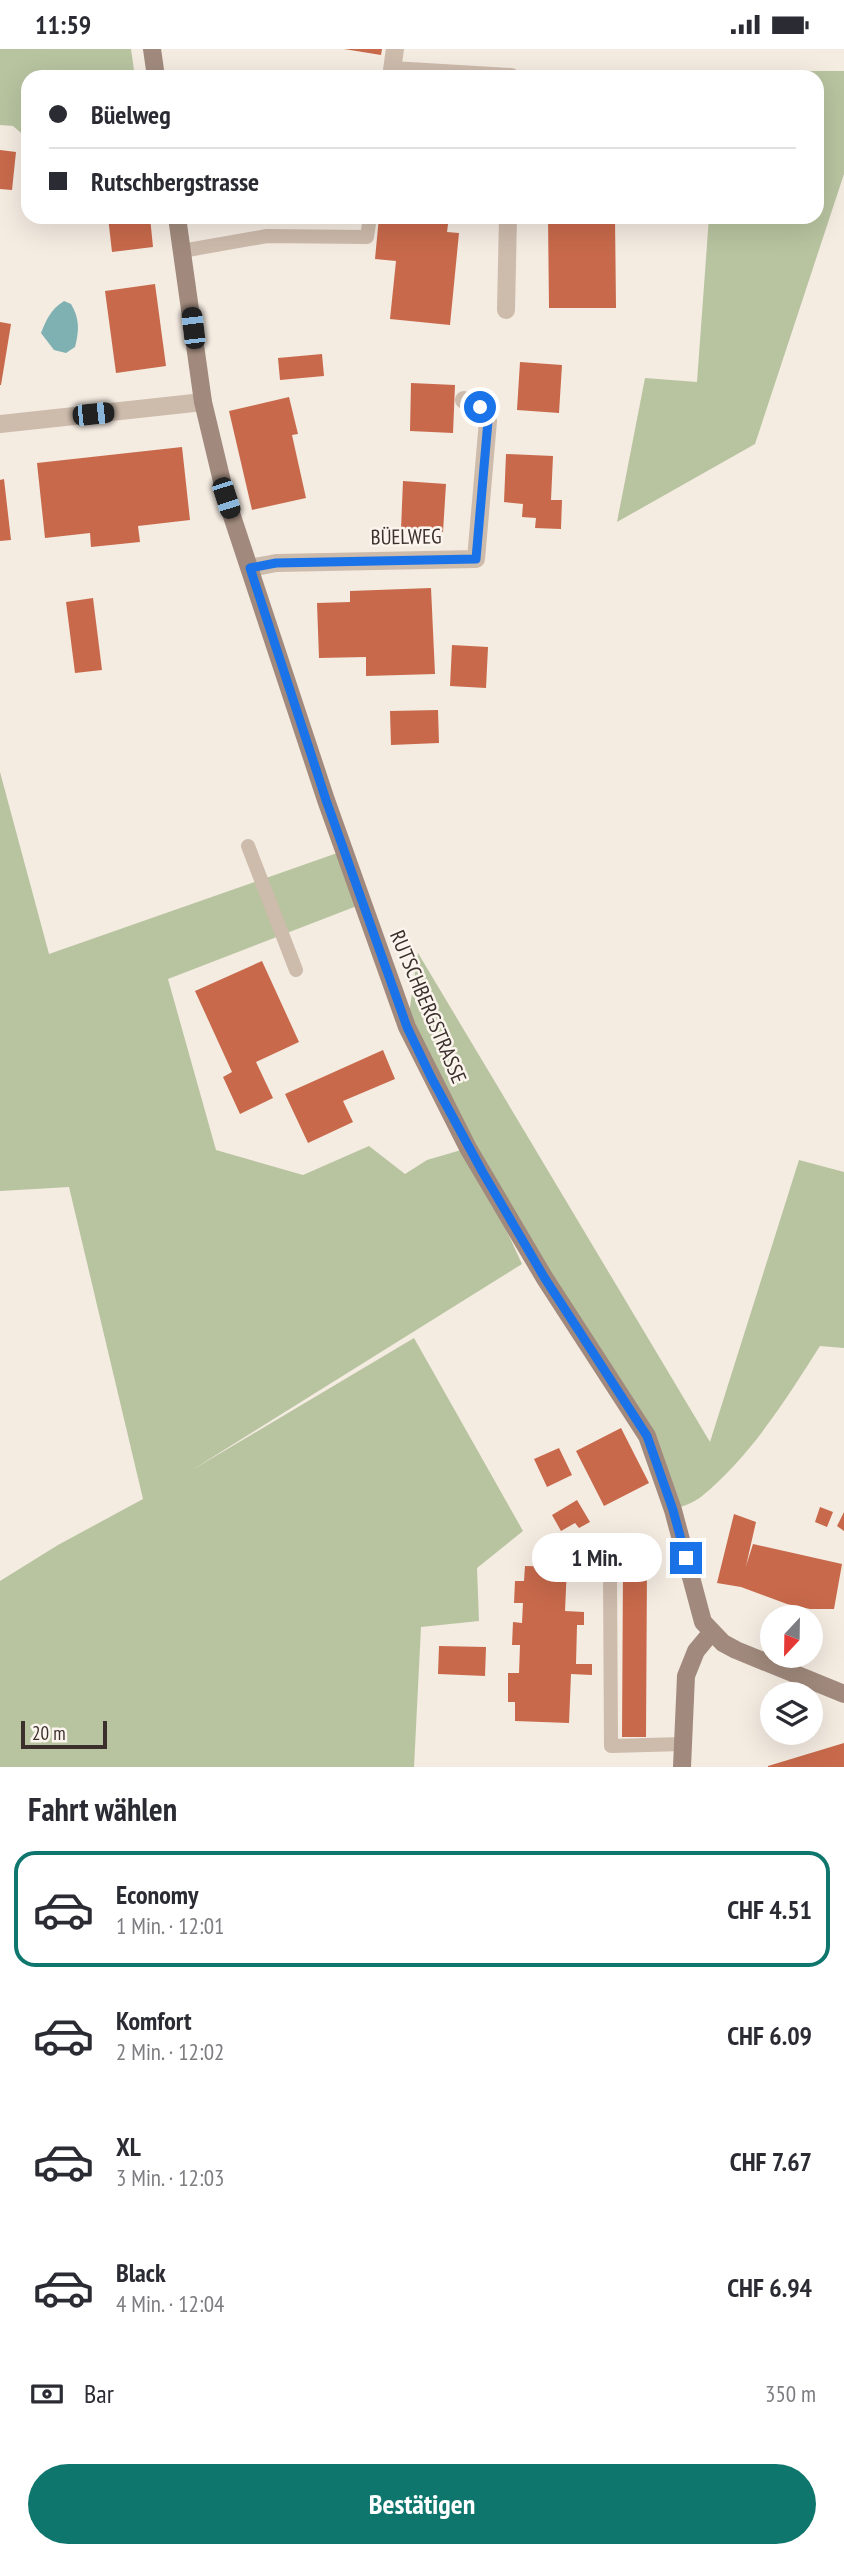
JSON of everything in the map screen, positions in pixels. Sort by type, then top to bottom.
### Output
[{"type":"street","points":[[152,49],[155,70]]},
{"type":"street","points":[[392,70],[395,49]]},
{"type":"street","name":"RUTSCHBERGSTRASSE","points":[[178,224],[203,402],[226,498],[326,800],[407,1027],[488,1182],[544,1277],[647,1436],[673,1510],[697,1604],[703,1622],[711,1633]]},
{"type":"street","points":[[506,310],[508,224]]},
{"type":"street","name":"BÜELWEG","points":[[250,568],[276,563],[476,559],[488,421],[486,413],[480,407],[464,400]]},
{"type":"street","points":[[0,425],[203,402]]},
{"type":"street","points":[[682,1767],[684,1693],[690,1662],[711,1633],[736,1650],[844,1694]]},
{"type":"lane","points":[[182,251],[267,236],[367,237],[369,224]]},
{"type":"lane","points":[[248,846],[296,970]]},
{"type":"lane","points":[[610,1574],[611,1746],[683,1744]]},
{"type":"green space","points":[[0,49],[131,49],[134,70],[21,70],[21,133],[13,126],[0,125]]},
{"type":"green space","points":[[824,71],[844,71],[844,174],[755,444],[617,522],[645,378],[697,382],[708,224],[824,224]]},
{"type":"green space","points":[[0,772],[49,954],[343,851],[362,904],[168,979],[216,1150],[303,1175],[369,1146],[405,1174],[427,1160],[468,1148],[407,1027],[418,953],[710,1442],[799,1160],[844,1172],[844,1348],[820,1346],[752,1445],[720,1480],[692,1502],[673,1510],[647,1436],[473,1158],[522,1264],[192,1470],[414,1338],[523,1531],[477,1568],[479,1621],[421,1627],[414,1767],[0,1767],[0,1581],[58,1545],[143,1499],[69,1187],[0,1191]]},
{"type":"water","points":[[64,301],[71,304],[78,325],[75,347],[66,353],[54,350],[41,333],[50,315]]},
{"type":"building","points":[[344,49],[382,49],[381,55]]},
{"type":"building","points":[[0,150],[16,152],[12,190],[0,189]]},
{"type":"building","points":[[109,224],[151,224],[153,247],[112,252]]},
{"type":"building","points":[[378,224],[448,224],[447,232],[459,233],[450,325],[390,319],[396,261],[375,259]]},
{"type":"building","points":[[548,224],[615,224],[616,308],[549,308]]},
{"type":"building","points":[[155,284],[166,366],[116,373],[105,291]]},
{"type":"building","points":[[0,322],[11,324],[1,385],[0,385]]},
{"type":"building","points":[[322,354],[324,376],[280,380],[278,358]]},
{"type":"building","points":[[520,362],[562,365],[559,413],[517,410]]},
{"type":"building","points":[[411,383],[455,385],[453,433],[410,431]]},
{"type":"building","points":[[289,397],[298,434],[292,435],[306,498],[252,510],[229,411]]},
{"type":"building","points":[[182,447],[190,520],[138,526],[140,542],[91,547],[90,533],[45,538],[37,463]]},
{"type":"building","points":[[506,454],[553,456],[551,500],[562,500],[561,529],[535,528],[536,518],[522,517],[523,504],[504,502]]},
{"type":"building","points":[[4,479],[11,540],[0,541],[0,480]]},
{"type":"building","points":[[403,481],[446,484],[443,532],[401,529]]},
{"type":"building","points":[[431,588],[435,674],[366,676],[366,657],[319,658],[317,603],[350,602],[350,591]]},
{"type":"building","points":[[93,598],[102,670],[75,673],[66,602]]},
{"type":"building","points":[[452,645],[488,647],[486,688],[450,686]]},
{"type":"building","points":[[438,710],[439,743],[391,745],[390,711]]},
{"type":"building","points":[[262,961],[299,1042],[256,1062],[273,1098],[240,1114],[223,1077],[232,1072],[195,991]]},
{"type":"building","points":[[383,1050],[395,1079],[343,1101],[353,1122],[308,1143],[285,1094]]},
{"type":"building","points":[[621,1428],[649,1483],[604,1506],[576,1451]]},
{"type":"building","points":[[559,1448],[572,1475],[547,1487],[534,1459]]},
{"type":"building","points":[[577,1500],[590,1522],[579,1528],[575,1523],[561,1531],[552,1515]]},
{"type":"building","points":[[820,1507],[833,1512],[827,1527],[815,1522]]},
{"type":"building","points":[[844,1512],[844,1531],[837,1526]]},
{"type":"building","points":[[734,1514],[756,1522],[746,1566],[753,1544],[842,1564],[834,1609],[823,1609],[823,1605],[787,1604],[741,1587],[717,1583]]},
{"type":"building","points":[[623,1565],[647,1565],[646,1737],[622,1737]]},
{"type":"building","points":[[525,1566],[567,1567],[565,1611],[584,1612],[584,1625],[577,1625],[576,1664],[592,1664],[592,1675],[571,1674],[569,1723],[515,1721],[515,1702],[508,1702],[508,1673],[519,1673],[520,1645],[512,1645],[513,1622],[522,1623],[523,1603],[514,1603],[515,1581],[524,1581]]},
{"type":"building","points":[[439,1646],[486,1647],[485,1676],[438,1674]]},
{"type":"building","points":[[844,1743],[844,1767],[768,1767],[768,1766]]},
{"type":"route","points":[[480,407],[486,413],[488,421],[476,559],[276,563],[250,568],[326,800],[407,1027],[468,1148],[544,1277],[647,1436],[673,1510],[686,1558]]}]
